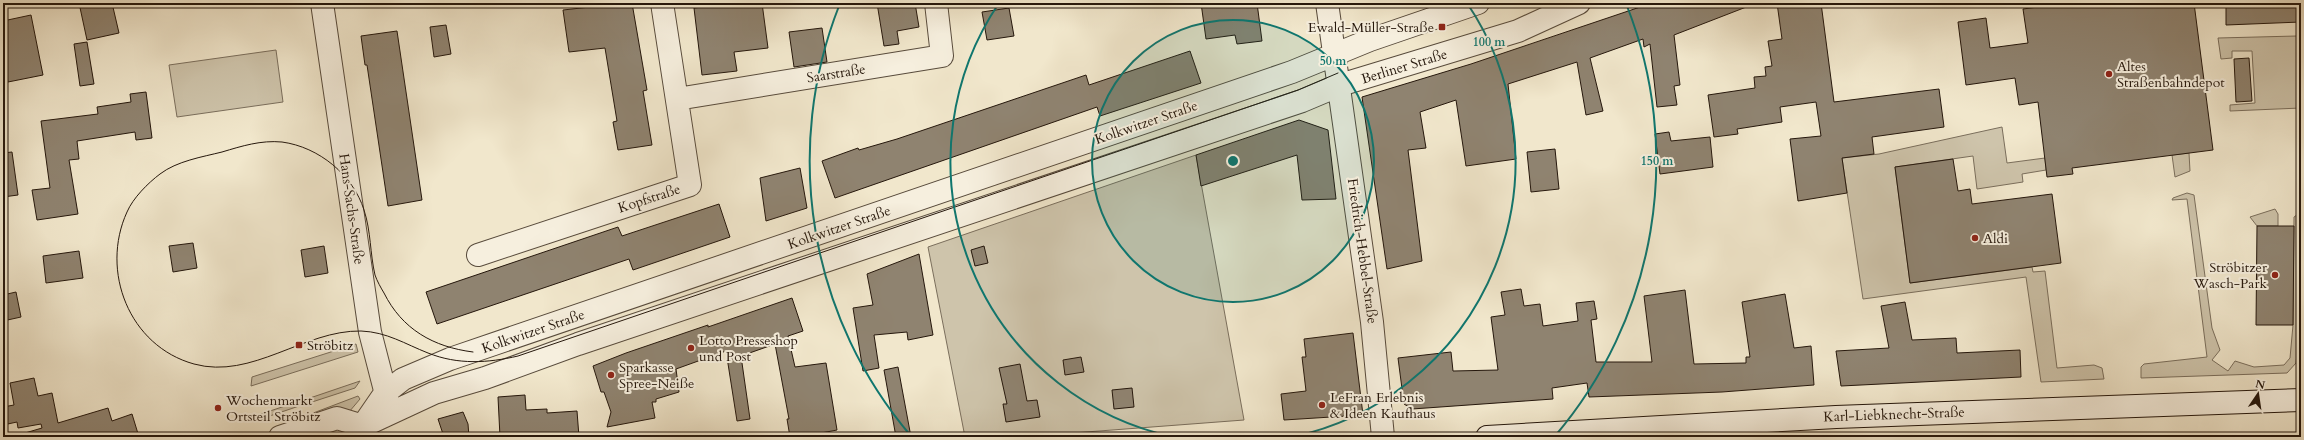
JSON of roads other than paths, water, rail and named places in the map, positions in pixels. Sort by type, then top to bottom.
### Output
[{"type":"street","name":"Hans-Sachs-Straße","points":[[322,3],[370,332],[388,403]]},
{"type":"street","name":"Kopfstraße","points":[[478,255],[690,185],[662,3]]},
{"type":"street","name":"Saarstraße","points":[[677,99],[942,56],[936,3]]},
{"type":"street","points":[[1327,3],[1337,68],[1478,3]]},
{"type":"street","name":"Berliner Straße","points":[[1337,68],[1518,31],[1579,3]]},
{"type":"street","name":"Kolkwitzer Straße","points":[[388,403],[434,393],[485,378],[578,344],[1294,104],[1337,68]]},
{"type":"street","name":"Kolkwitzer Straße","points":[[280,437],[337,418],[360,431],[388,403],[403,379],[450,359],[1276,78],[1337,68]]},
{"type":"street","name":"Friedrich-Hebbel-Straße","points":[[1337,68],[1372,322],[1383,437]]},
{"type":"street","name":"Karl-Liebknecht-Straße","points":[[1488,437],[1829,417],[2301,400]]},
{"type":"tram line","points":[[473,352],[458,350],[432,341],[410,326],[391,306],[375,275],[368,226],[359,197],[343,174],[321,156],[309,150],[282,142],[267,142],[244,146],[182,163],[160,174],[151,182],[141,191],[127,212],[119,235],[117,258],[119,281],[126,303],[137,324],[152,341],[171,355],[194,364],[215,367],[237,365],[257,360],[319,338],[340,333],[361,331],[388,336],[428,353],[450,360],[473,362],[496,360],[518,356],[1298,90],[1338,73]]},
{"type":"place","name":"Ewald-Müller-Straße","points":[[1442,27]]},
{"type":"place","name":"Altes Straßenbahndepot","points":[[2109,74]]},
{"type":"place","name":"Aldi","points":[[1975,238]]},
{"type":"place","name":"Ströbitzer Wasch-Park","points":[[2275,275]]},
{"type":"place","name":"Ströbitz","points":[[299,345]]},
{"type":"place","name":"Lotto Presseshop und Post","points":[[691,348]]},
{"type":"place","name":"Sparkasse Spree-Neiße","points":[[611,375]]},
{"type":"place","name":"LeFran Erlebnis & Ideen Kaufhaus","points":[[1322,405]]},
{"type":"place","name":"Wochenmarkt Ortsteil Ströbitz","points":[[218,408]]}]
